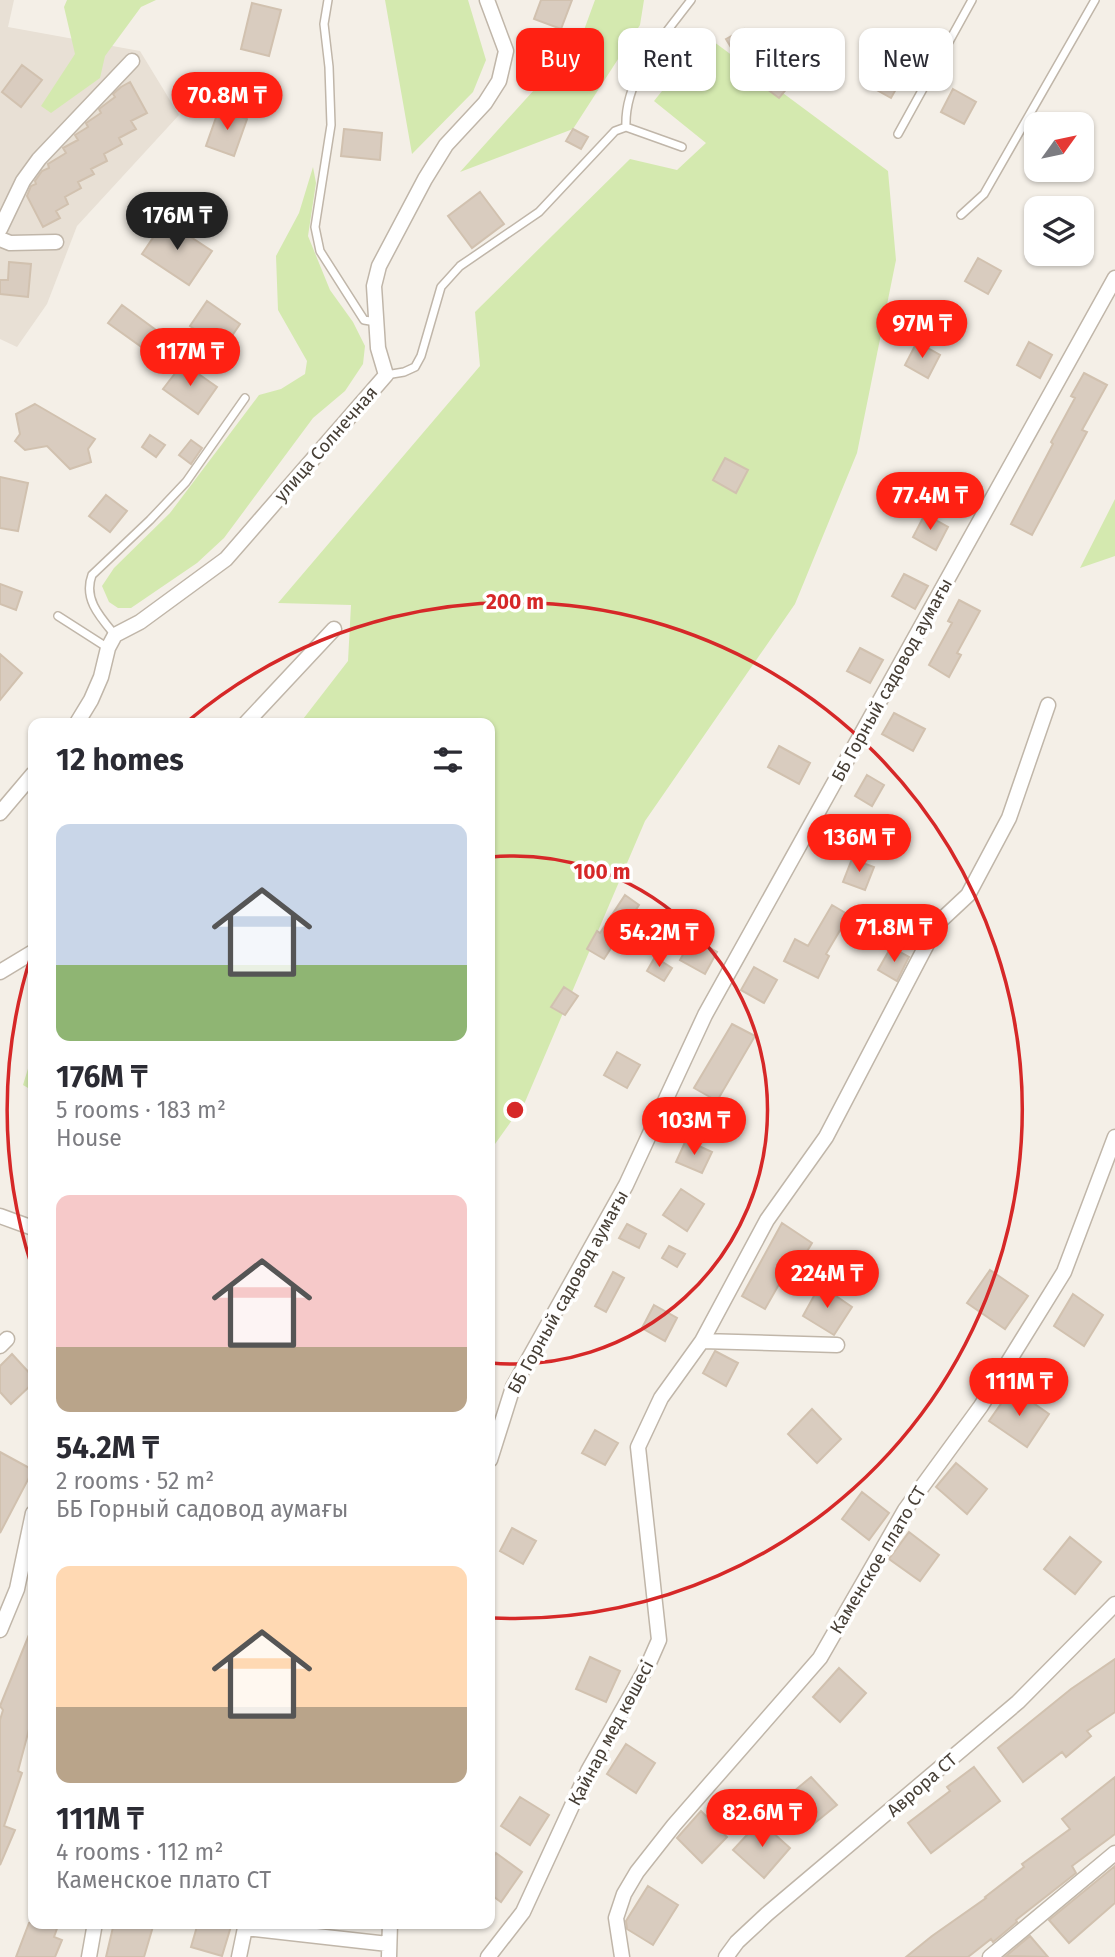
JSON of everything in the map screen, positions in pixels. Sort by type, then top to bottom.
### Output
[{"type":"street","name":"улица Солнечная","points":[[111,641],[226,559],[386,375],[378,348],[376,322],[374,286],[379,266],[446,145],[485,103],[499,80],[506,51],[488,0]]},
{"type":"street","points":[[0,229],[23,181],[39,159],[132,61]]},
{"type":"street","points":[[0,239],[10,243],[56,242]]},
{"type":"street","name":"ББ Горный садовод аумағы","points":[[495,1444],[513,1387],[626,1185],[705,1015],[1115,278]]},
{"type":"street","points":[[251,718],[334,629]]},
{"type":"street","points":[[80,718],[101,677],[111,641]]},
{"type":"street","name":"Қайнар мед көшесі","points":[[488,1957],[523,1912],[588,1771],[648,1665],[659,1640],[638,1447],[661,1398],[702,1341],[767,1220],[826,1137],[938,923],[968,895],[1009,818],[1048,705]]},
{"type":"street","points":[[0,813],[28,780]]},
{"type":"street","points":[[0,972],[28,955]]},
{"type":"street","name":"Каменское плато СТ","points":[[622,1957],[616,1919],[624,1894],[637,1872],[674,1825],[820,1658],[905,1510],[981,1406],[1064,1272],[1115,1137]]},
{"type":"street","points":[[0,1216],[28,1226]]},
{"type":"street","points":[[702,1341],[837,1345]]},
{"type":"street","points":[[0,1630],[17,1589],[28,1537]]},
{"type":"street","name":"Аврора СТ","points":[[726,1957],[737,1942],[767,1914],[1018,1702],[1114,1606]]},
{"type":"street","points":[[990,1957],[1115,1853]]},
{"type":"street","points":[[89,1957],[94,1929]]},
{"type":"street","points":[[239,1957],[244,1929]]},
{"type":"street","points":[[263,1929],[388,1950],[390,1929]]},
{"type":"lane","points":[[328,0],[324,24],[331,125],[315,227],[320,251],[332,271],[364,320],[376,322]]},
{"type":"lane","points":[[626,127],[625,109],[630,91],[649,57],[691,0]]},
{"type":"lane","points":[[898,134],[972,0]]},
{"type":"lane","points":[[961,215],[984,194],[1095,0]]},
{"type":"lane","points":[[386,375],[415,367],[421,356],[441,288],[460,266],[539,212],[615,131],[626,127],[682,147]]},
{"type":"lane","points":[[111,641],[90,601],[88,586],[92,575],[186,482],[245,398]]},
{"type":"lane","points":[[58,616],[111,641]]},
{"type":"shaded area","points":[[0,0],[14,0],[8,27],[140,51],[179,115],[77,226],[47,304],[17,347],[0,339]]},
{"type":"green space","points":[[67,0],[156,0],[141,7],[105,56],[100,78],[51,113],[41,106],[75,54],[64,7]]},
{"type":"green space","points":[[385,0],[468,0],[486,60],[473,92],[412,154]]},
{"type":"green space","points":[[595,0],[644,0],[638,28],[618,28],[618,59],[604,81],[604,28],[585,28]]},
{"type":"green space","points":[[716,43],[730,54],[730,91],[780,91],[888,171],[896,260],[857,453],[795,604],[645,821],[525,1102],[495,1144],[495,718],[304,718],[348,661],[351,605],[278,603],[480,366],[475,312],[630,159],[677,170],[706,143],[654,101],[662,91],[716,91]]},
{"type":"green space","points":[[533,91],[597,91],[573,129],[460,172]]},
{"type":"green space","points":[[313,167],[316,183],[308,236],[330,290],[353,322],[365,346],[363,364],[345,391],[313,418],[224,538],[197,563],[131,608],[118,608],[109,602],[102,586],[114,568],[170,513],[259,395],[281,389],[305,374],[307,361],[278,310],[276,256],[299,213]]},
{"type":"green space","points":[[1115,499],[1115,556],[1080,568]]},
{"type":"green space","points":[[28,1068],[28,1088],[23,1085]]},
{"type":"building","points":[[541,0],[572,0],[561,28],[534,19]]},
{"type":"building","points":[[252,3],[281,10],[269,56],[241,49]]},
{"type":"building","points":[[22,65],[42,80],[21,107],[2,92]]},
{"type":"building","points":[[130,82],[147,113],[131,121],[136,129],[119,138],[122,144],[104,154],[107,161],[91,169],[94,174],[78,182],[81,188],[65,197],[68,204],[56,211],[60,218],[43,227],[27,196],[31,186],[36,184],[35,181],[42,171],[49,168],[48,164],[66,153],[63,148],[78,140],[75,135],[88,127],[86,123],[101,113],[99,109],[115,97],[113,94]]},
{"type":"building","points":[[953,89],[976,102],[964,124],[941,112]]},
{"type":"building","points":[[770,91],[785,91],[779,98]]},
{"type":"building","points":[[879,91],[895,91],[891,98]]},
{"type":"building","points":[[219,109],[247,119],[234,156],[206,146]]},
{"type":"building","points":[[344,129],[382,133],[380,160],[341,156]]},
{"type":"building","points":[[573,129],[588,137],[581,149],[566,141]]},
{"type":"building","points":[[480,192],[504,224],[472,248],[448,216]]},
{"type":"building","points":[[165,220],[212,251],[189,285],[142,254]]},
{"type":"building","points":[[978,258],[1001,271],[988,294],[965,281]]},
{"type":"building","points":[[9,262],[31,264],[28,297],[0,294],[0,280],[8,280]]},
{"type":"building","points":[[207,301],[240,324],[223,349],[190,326]]},
{"type":"building","points":[[122,305],[156,330],[143,348],[108,323]]},
{"type":"building","points":[[917,342],[940,355],[928,378],[905,365]]},
{"type":"building","points":[[1029,342],[1052,355],[1040,378],[1017,365]]},
{"type":"building","points":[[183,363],[217,387],[198,414],[163,389]]},
{"type":"building","points":[[1084,373],[1107,385],[1082,430],[1087,432],[1032,535],[1011,524],[1053,444],[1051,442],[1075,398],[1071,396]]},
{"type":"building","points":[[35,404],[95,439],[88,449],[91,462],[70,469],[47,446],[25,450],[15,441],[20,434],[16,414]]},
{"type":"building","points":[[150,435],[165,445],[156,457],[142,447]]},
{"type":"building","points":[[191,440],[202,448],[191,464],[179,455]]},
{"type":"building","points":[[725,458],[748,470],[736,493],[713,480]]},
{"type":"building","points":[[0,477],[28,483],[18,531],[0,528]]},
{"type":"building","points":[[106,495],[127,511],[110,532],[89,516]]},
{"type":"building","points":[[925,514],[948,527],[936,550],[913,537]]},
{"type":"building","points":[[904,574],[928,586],[915,609],[892,596]]},
{"type":"building","points":[[0,584],[22,592],[16,610],[0,604]]},
{"type":"building","points":[[959,600],[980,611],[957,653],[961,655],[949,677],[929,665],[952,623],[948,621]]},
{"type":"building","points":[[860,648],[883,660],[870,683],[847,671]]},
{"type":"building","points":[[0,654],[22,673],[0,700]]},
{"type":"building","points":[[894,713],[925,729],[913,751],[882,734]]},
{"type":"building","points":[[779,746],[810,763],[799,784],[768,767]]},
{"type":"building","points":[[867,775],[884,785],[872,806],[855,796]]},
{"type":"building","points":[[852,859],[874,867],[865,890],[843,882]]},
{"type":"building","points":[[625,895],[639,905],[604,959],[587,949],[597,931],[600,933]]},
{"type":"building","points":[[832,905],[849,915],[826,954],[829,956],[818,978],[784,961],[795,939],[808,946]]},
{"type":"building","points":[[692,938],[717,952],[705,974],[680,960]]},
{"type":"building","points":[[891,947],[909,957],[897,981],[878,970]]},
{"type":"building","points":[[655,957],[672,968],[664,981],[647,971]]},
{"type":"building","points":[[754,967],[777,980],[764,1003],[741,990]]},
{"type":"building","points":[[564,987],[578,996],[565,1015],[551,1007]]},
{"type":"building","points":[[732,1024],[755,1036],[717,1101],[694,1088]]},
{"type":"building","points":[[617,1052],[640,1065],[627,1088],[604,1075]]},
{"type":"building","points":[[686,1140],[712,1152],[702,1173],[676,1162]]},
{"type":"building","points":[[681,1189],[704,1204],[687,1231],[663,1215]]},
{"type":"building","points":[[782,1223],[812,1243],[792,1276],[786,1272],[765,1309],[742,1296]]},
{"type":"building","points":[[627,1224],[646,1234],[639,1248],[619,1238]]},
{"type":"building","points":[[669,1246],[685,1254],[677,1267],[662,1258]]},
{"type":"building","points":[[990,1270],[1028,1296],[1005,1329],[967,1303]]},
{"type":"building","points":[[613,1272],[624,1278],[606,1312],[595,1306]]},
{"type":"building","points":[[820,1285],[852,1307],[834,1335],[803,1316]]},
{"type":"building","points":[[1073,1294],[1103,1315],[1084,1346],[1054,1326]]},
{"type":"building","points":[[654,1305],[677,1318],[665,1341],[642,1328]]},
{"type":"building","points":[[715,1351],[738,1363],[726,1386],[703,1373]]},
{"type":"building","points":[[12,1354],[28,1372],[28,1388],[11,1404],[0,1392],[0,1366]]},
{"type":"building","points":[[1012,1388],[1049,1414],[1027,1447],[989,1421]]},
{"type":"building","points":[[812,1409],[841,1439],[817,1463],[788,1434]]},
{"type":"building","points":[[595,1430],[618,1443],[605,1465],[582,1453]]},
{"type":"building","points":[[0,1452],[28,1467],[28,1480],[0,1533]]},
{"type":"building","points":[[956,1463],[987,1489],[967,1514],[936,1487]]},
{"type":"building","points":[[862,1492],[889,1513],[869,1540],[842,1519]]},
{"type":"building","points":[[512,1528],[536,1541],[523,1564],[500,1551]]},
{"type":"building","points":[[909,1532],[939,1555],[920,1581],[889,1559]]},
{"type":"building","points":[[1070,1537],[1101,1562],[1075,1594],[1044,1569]]},
{"type":"building","points":[[28,1637],[28,1733],[18,1771],[22,1773],[4,1826],[15,1830],[0,1865],[0,1720],[3,1710],[0,1706]]},
{"type":"building","points":[[590,1657],[620,1671],[606,1702],[576,1689]]},
{"type":"building","points":[[1115,1659],[1115,1712],[1087,1731],[1091,1736],[1066,1757],[1062,1752],[1023,1782],[998,1748],[1071,1689]]},
{"type":"building","points":[[839,1668],[866,1693],[840,1722],[813,1697]]},
{"type":"building","points":[[626,1744],[655,1763],[636,1793],[607,1774]]},
{"type":"building","points":[[974,1767],[1000,1801],[931,1853],[908,1823],[950,1791],[947,1787]]},
{"type":"building","points":[[811,1777],[837,1805],[806,1830],[781,1802]]},
{"type":"building","points":[[1115,1777],[1115,1834],[1072,1866],[1076,1873],[1016,1920],[1017,1922],[993,1942],[991,1939],[968,1957],[906,1957],[986,1898],[1024,1867],[1022,1864],[1070,1829],[1062,1819]]},
{"type":"building","points":[[520,1797],[549,1815],[530,1845],[501,1826]]},
{"type":"building","points":[[701,1811],[727,1837],[702,1863],[677,1838]]},
{"type":"building","points":[[760,1821],[790,1848],[764,1878],[733,1850]]},
{"type":"building","points":[[495,1854],[522,1872],[501,1902],[495,1898]]},
{"type":"building","points":[[1115,1866],[1115,1903],[1069,1943],[1049,1920]]},
{"type":"building","points":[[648,1886],[678,1905],[653,1945],[627,1929],[626,1921]]},
{"type":"building","points":[[28,1926],[28,1929],[57,1929],[54,1937],[62,1940],[55,1957],[16,1957]]},
{"type":"building","points":[[113,1929],[152,1929],[144,1957],[106,1957]]},
{"type":"building","points":[[196,1929],[230,1929],[222,1956],[191,1947]]},
{"type":"building","points":[[1030,1936],[1048,1957],[1006,1956]]}]
